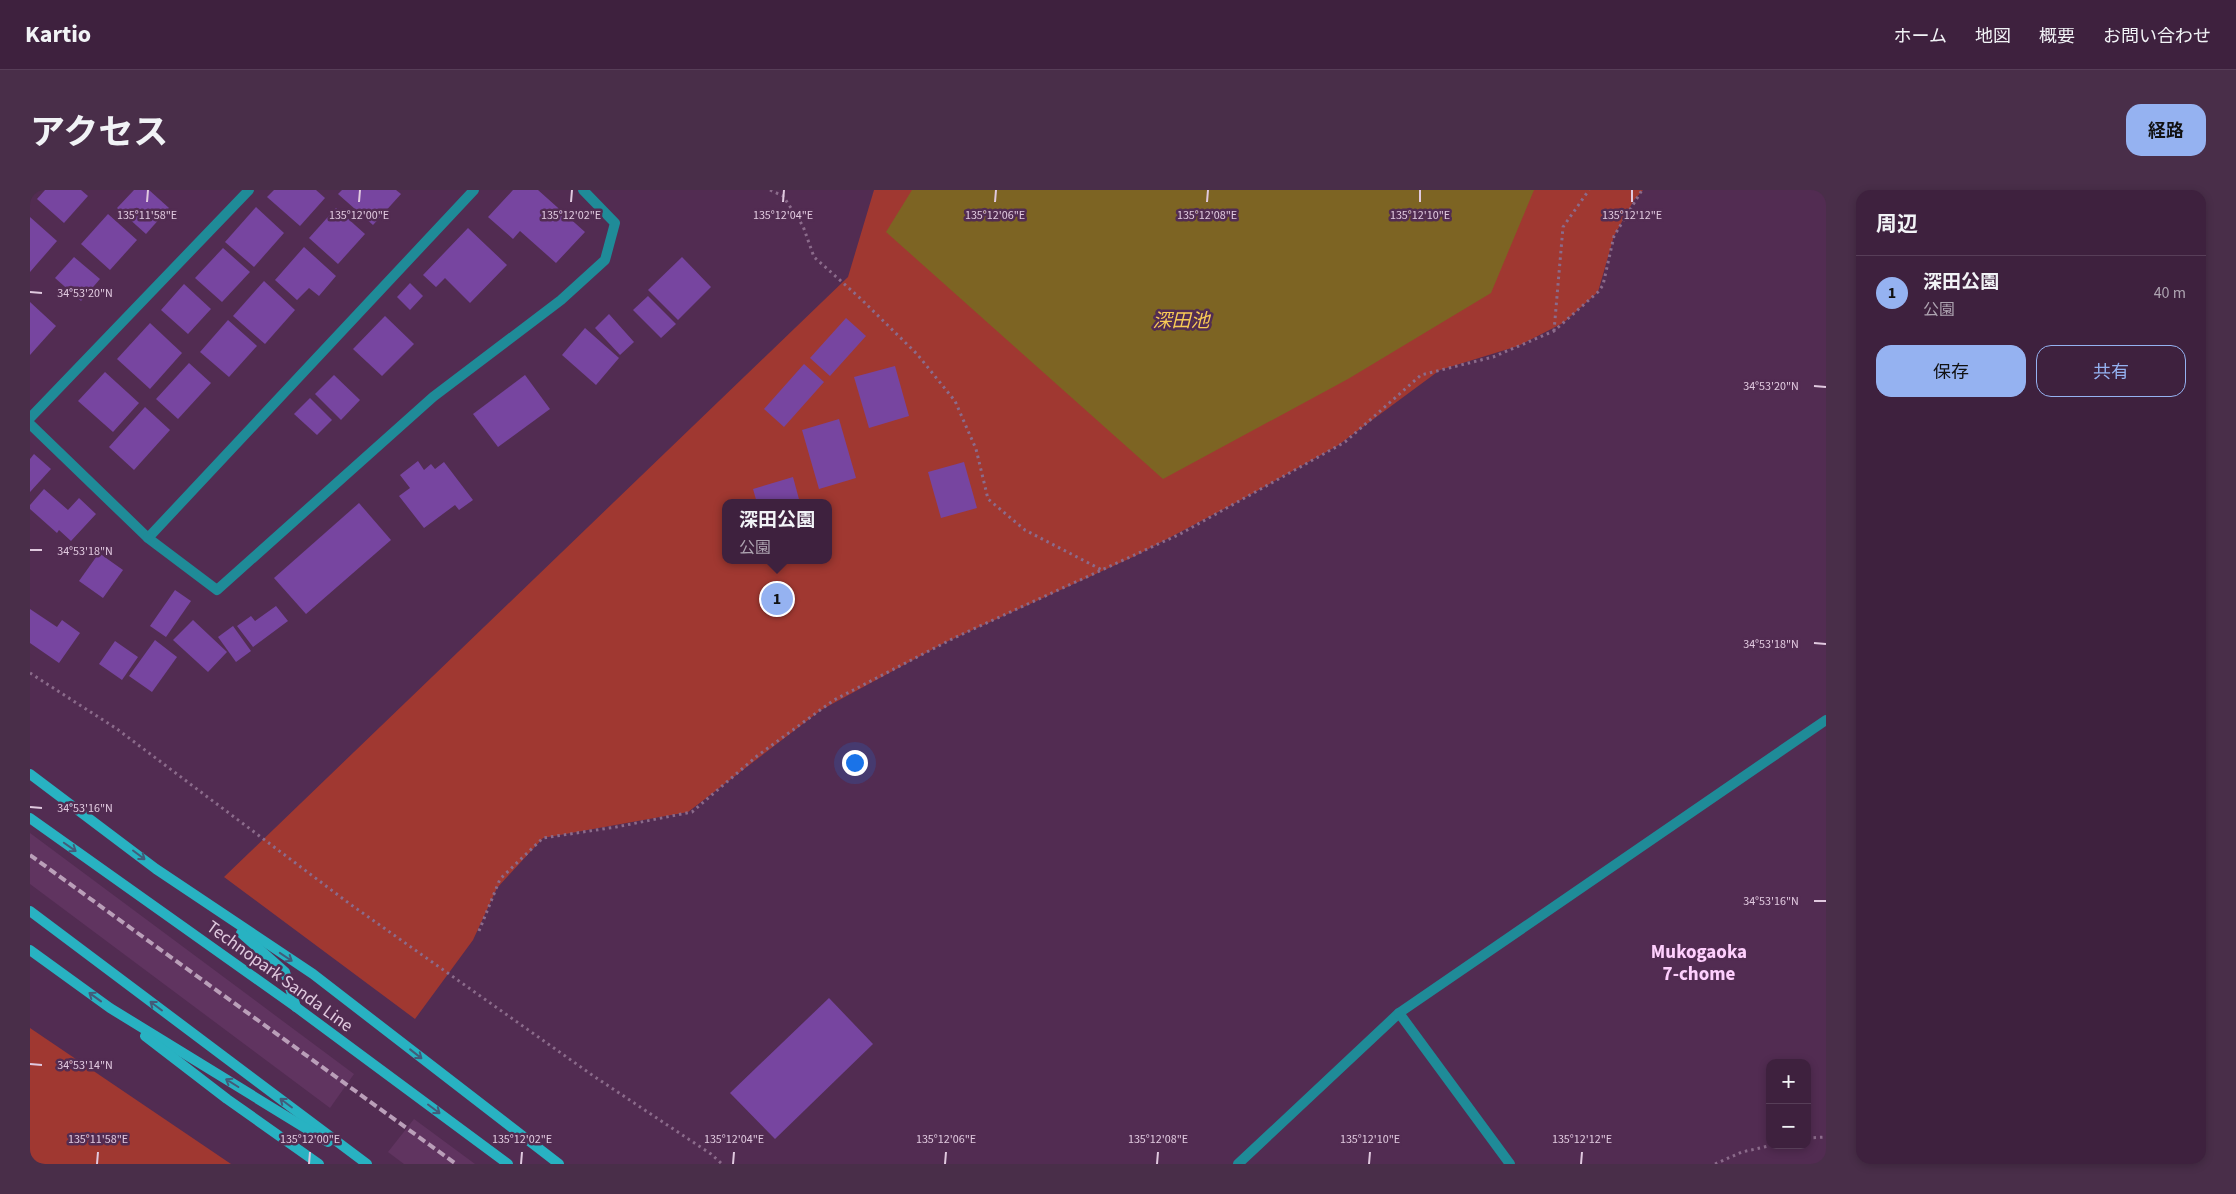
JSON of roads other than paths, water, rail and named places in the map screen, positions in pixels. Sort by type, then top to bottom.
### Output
[{"type":"main road","points":[[30,774],[156,869],[313,974],[559,1164]]},
{"type":"main road","name":"Technopark Sanda Line","points":[[30,818],[296,1007],[508,1164]]},
{"type":"main road","points":[[216,910],[285,972],[296,1007]]},
{"type":"main road","points":[[30,911],[365,1164]]},
{"type":"main road","points":[[30,950],[110,1008],[227,1099],[320,1164]]},
{"type":"main road","points":[[110,1008],[365,1164]]},
{"type":"street","points":[[30,418],[249,190]]},
{"type":"street","points":[[148,538],[474,190]]},
{"type":"street","points":[[30,424],[148,538],[217,590],[433,397],[561,300],[605,260],[615,222],[583,190]]},
{"type":"street","points":[[1238,1164],[1398,1013],[1826,720]]},
{"type":"street","points":[[1398,1013],[1510,1164]]},
{"type":"water","name":"深田池","points":[[912,190],[1534,190],[1491,293],[1348,379],[1163,479],[886,232]]},
{"type":"railway","points":[[30,855],[456,1164]]},
{"type":"place","name":"深田公園","points":[[777,599]]},
{"type":"district","name":"Mukogaoka 7-chome","points":[[1699,962]]}]
